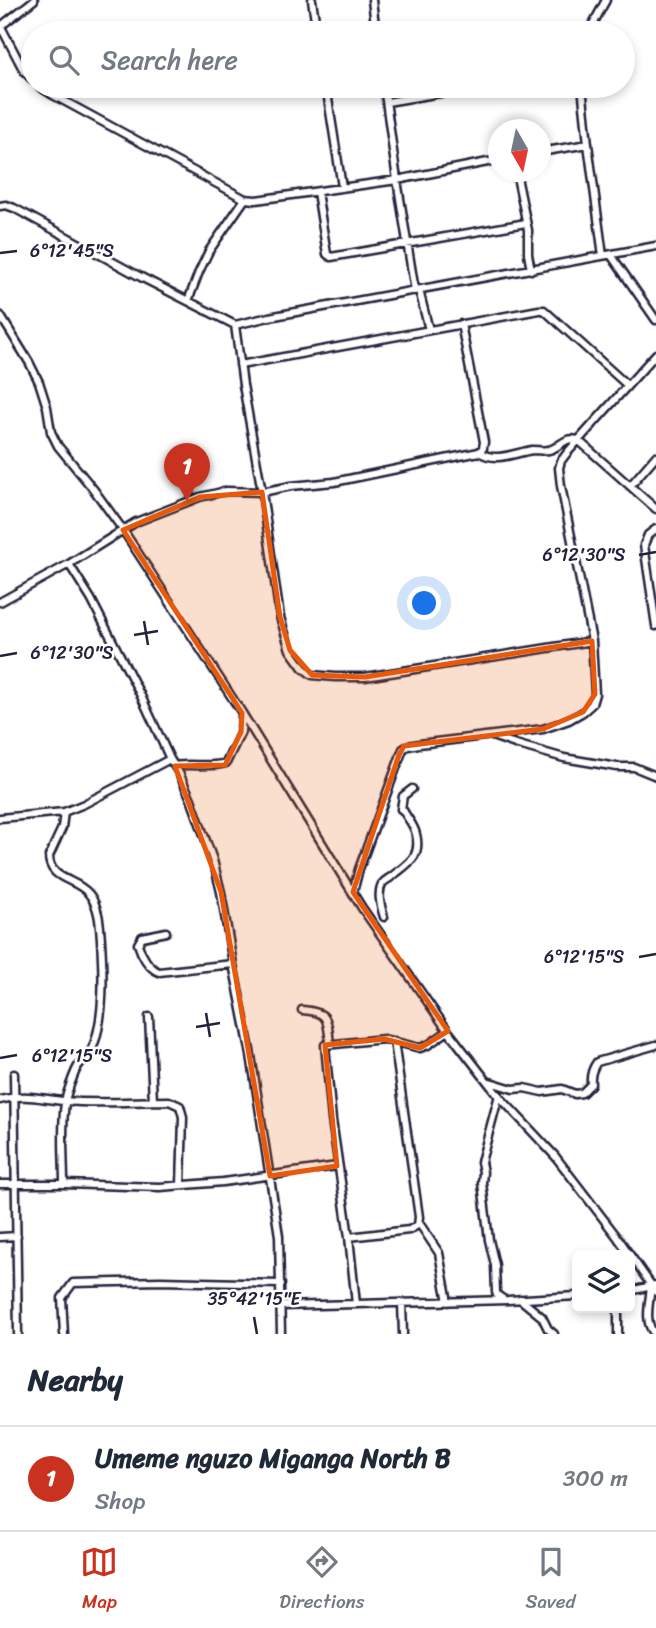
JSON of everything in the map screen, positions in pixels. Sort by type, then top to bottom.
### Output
[{"type":"street","points":[[21,65],[0,25],[34,0]]},
{"type":"street","points":[[312,0],[315,21]]},
{"type":"street","points":[[372,0],[375,21]]},
{"type":"street","points":[[595,21],[606,0]]},
{"type":"street","points":[[59,98],[245,199],[256,200],[397,180],[488,162]]},
{"type":"street","points":[[328,98],[342,187]]},
{"type":"street","points":[[386,98],[408,244],[417,291],[429,330]]},
{"type":"street","points":[[387,102],[411,98]]},
{"type":"street","points":[[583,98],[587,144],[607,255],[656,320]]},
{"type":"street","points":[[551,150],[587,144]]},
{"type":"street","points":[[518,182],[531,270]]},
{"type":"street","points":[[317,192],[329,256],[526,223]]},
{"type":"street","points":[[188,301],[209,251],[245,199]]},
{"type":"street","points":[[0,206],[15,208],[235,325],[656,246]]},
{"type":"street","points":[[240,365],[544,310],[627,385]]},
{"type":"street","points":[[0,314],[40,386],[54,439],[123,530],[242,713],[362,908],[448,1031],[499,1095],[555,1156],[655,1290],[648,1320],[650,1329],[655,1334]]},
{"type":"street","points":[[0,603],[136,522],[200,497],[226,492],[262,492],[345,480],[479,452],[484,442],[461,324]]},
{"type":"street","points":[[235,325],[280,617],[290,650],[303,668],[312,675],[365,677],[592,640]]},
{"type":"street","points":[[353,892],[403,749],[419,744],[543,729],[569,720],[592,704],[595,694],[592,640],[559,468],[561,461],[578,440],[656,354]]},
{"type":"street","points":[[479,452],[485,456],[504,456],[549,450],[568,439],[578,440],[656,509]]},
{"type":"street","points":[[630,486],[656,456]]},
{"type":"street","points":[[656,529],[648,535],[645,545],[656,626]]},
{"type":"street","points":[[69,564],[91,599],[141,696],[191,799],[213,860],[251,1055],[279,1236],[281,1334]]},
{"type":"street","points":[[175,766],[226,763],[241,732],[242,713]]},
{"type":"street","points":[[490,735],[564,758],[617,767],[634,767],[656,776]]},
{"type":"street","points":[[0,818],[64,812],[105,795],[170,759]]},
{"type":"street","points":[[384,917],[380,899],[383,884],[410,863],[415,855],[416,832],[401,809],[402,796],[412,789]]},
{"type":"street","points":[[64,812],[62,828],[49,856],[50,866],[63,878],[82,887],[93,899],[101,940],[102,970],[99,1029],[90,1052],[77,1068],[65,1101],[64,1184]]},
{"type":"street","points":[[166,932],[142,937],[138,944],[153,970],[159,972],[233,964]]},
{"type":"street","points":[[302,1010],[321,1014],[327,1024],[330,1044]]},
{"type":"street","points":[[149,1017],[153,1101]]},
{"type":"street","points":[[356,1304],[349,1237],[337,1166],[326,1045],[377,1040],[394,1041],[416,1048],[423,1047],[448,1031]]},
{"type":"street","points":[[394,1041],[419,1223],[439,1253],[448,1301]]},
{"type":"street","points":[[488,1082],[513,1089],[524,1088],[542,1092],[562,1089],[575,1094],[582,1093],[591,1084],[590,1076],[597,1062],[656,1045]]},
{"type":"street","points":[[14,1074],[18,1334]]},
{"type":"street","points":[[499,1095],[482,1155],[482,1183],[495,1265],[495,1292],[509,1300]]},
{"type":"street","points":[[0,1101],[14,1097],[37,1097],[65,1101],[169,1101],[180,1106],[183,1117],[181,1185]]},
{"type":"street","points":[[0,1184],[160,1187],[223,1182],[337,1166]]},
{"type":"street","points":[[349,1237],[409,1230],[419,1223]]},
{"type":"street","points":[[0,1237],[17,1236]]},
{"type":"street","points":[[64,1334],[62,1298],[73,1283],[160,1281],[281,1284]]},
{"type":"street","points":[[635,1291],[655,1290]]},
{"type":"street","points":[[281,1306],[572,1296]]},
{"type":"street","points":[[520,1300],[542,1317],[554,1334]]},
{"type":"street","points":[[402,1303],[403,1334]]},
{"type":"street","points":[[618,1313],[618,1334]]},
{"type":"highlighted area","points":[[262,492],[280,617],[290,650],[312,675],[365,677],[592,641],[595,694],[583,712],[543,729],[404,746],[399,755],[353,892],[448,1031],[420,1048],[384,1039],[325,1045],[337,1166],[270,1176],[221,892],[175,766],[225,765],[241,732],[242,713],[123,530],[200,497]]},
{"type":"place","name":"Umeme nguzo Miganga North B","points":[[187,501]]}]
